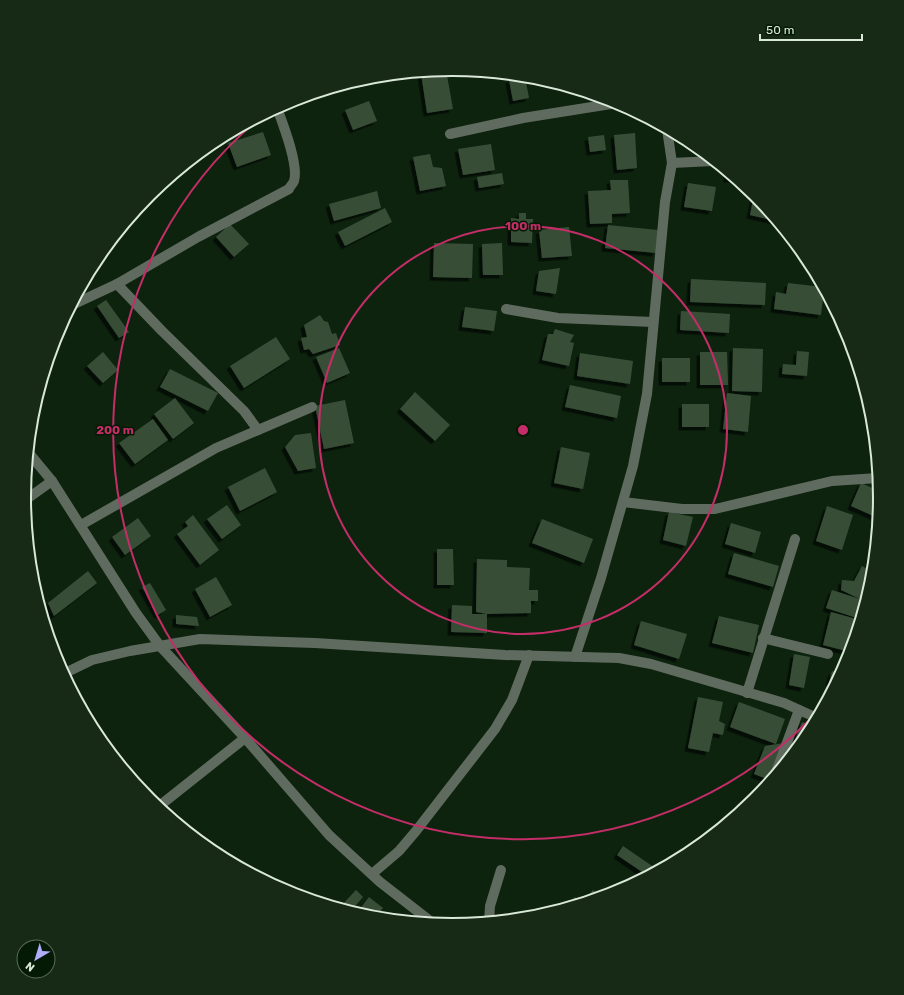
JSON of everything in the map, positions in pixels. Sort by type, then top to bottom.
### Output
[{"type":"street","points":[[450,134],[522,118],[603,105]]},
{"type":"street","points":[[79,302],[117,284],[198,237],[289,189],[294,182],[295,170],[285,129],[279,114]]},
{"type":"street","points":[[575,656],[601,578],[633,466],[647,394],[653,322],[666,202],[672,163],[668,137]]},
{"type":"street","points":[[672,163],[706,161]]},
{"type":"street","points":[[117,284],[162,331],[244,411],[258,430]]},
{"type":"street","points":[[506,309],[558,318],[653,322]]},
{"type":"street","points":[[81,525],[216,448],[312,407]]},
{"type":"street","points":[[33,458],[52,481],[136,614],[160,646],[244,738],[329,835],[372,874],[427,918]]},
{"type":"street","points":[[623,502],[682,508],[715,509],[832,481],[872,478]]},
{"type":"street","points":[[31,496],[52,481]]},
{"type":"street","points":[[747,692],[795,539]]},
{"type":"street","points":[[763,638],[828,654]]},
{"type":"street","points":[[68,671],[92,660],[130,651],[200,639],[315,643],[529,655],[620,658],[652,664],[747,692],[812,716]]},
{"type":"street","points":[[372,874],[399,850],[416,831],[495,729],[512,700],[529,655]]},
{"type":"street","points":[[781,760],[799,710]]},
{"type":"street","points":[[163,803],[244,738]]},
{"type":"street","points":[[489,917],[490,906],[501,870]]},
{"type":"building","points":[[447,76],[453,109],[427,113],[422,77]]},
{"type":"building","points":[[509,80],[526,84],[529,98],[513,101]]},
{"type":"building","points":[[369,101],[377,121],[353,130],[345,110]]},
{"type":"building","points":[[263,132],[271,155],[237,167],[228,143]]},
{"type":"building","points":[[635,133],[637,168],[617,170],[614,135]]},
{"type":"building","points":[[604,135],[606,150],[590,152],[588,137]]},
{"type":"building","points":[[491,144],[495,170],[463,175],[458,149]]},
{"type":"building","points":[[430,154],[433,167],[442,168],[446,186],[420,191],[413,157]]},
{"type":"building","points":[[502,173],[504,184],[479,188],[477,177]]},
{"type":"building","points":[[610,180],[628,180],[630,213],[612,214],[612,223],[590,224],[588,191],[611,190]]},
{"type":"building","points":[[688,183],[716,187],[712,211],[684,207]]},
{"type":"building","points":[[377,191],[381,208],[334,221],[329,204]]},
{"type":"building","points":[[752,203],[768,219],[750,215]]},
{"type":"building","points":[[385,208],[392,222],[345,246],[338,232]]},
{"type":"building","points":[[519,213],[526,213],[526,219],[533,219],[532,243],[511,242],[511,218],[519,219]]},
{"type":"building","points":[[230,224],[249,244],[234,257],[216,237]]},
{"type":"building","points":[[608,225],[658,230],[656,253],[605,248]]},
{"type":"building","points":[[569,227],[572,256],[542,258],[539,230]]},
{"type":"building","points":[[434,243],[473,244],[472,278],[433,277]]},
{"type":"building","points":[[502,243],[503,275],[483,275],[482,244]]},
{"type":"building","points":[[560,268],[556,294],[536,291],[539,271]]},
{"type":"building","points":[[691,279],[766,283],[765,305],[690,302]]},
{"type":"building","points":[[788,283],[817,286],[823,298],[821,315],[774,309],[776,292],[786,294]]},
{"type":"building","points":[[106,300],[129,332],[119,338],[97,306]]},
{"type":"building","points":[[465,307],[497,311],[494,331],[462,327]]},
{"type":"building","points":[[681,311],[730,314],[729,333],[680,330]]},
{"type":"building","points":[[320,315],[324,321],[328,322],[332,334],[336,333],[340,345],[313,354],[309,349],[304,350],[301,338],[307,337],[304,325]]},
{"type":"building","points":[[555,329],[574,335],[570,342],[574,343],[569,366],[542,360],[548,334],[553,334]]},
{"type":"building","points":[[276,337],[290,359],[244,388],[230,366]]},
{"type":"building","points":[[339,348],[350,373],[327,383],[316,357]]},
{"type":"building","points":[[733,348],[763,349],[762,392],[732,391]]},
{"type":"building","points":[[797,351],[809,352],[807,376],[782,374],[783,364],[796,365]]},
{"type":"building","points":[[103,352],[118,370],[103,383],[87,366]]},
{"type":"building","points":[[700,352],[727,352],[728,385],[700,385]]},
{"type":"building","points":[[580,353],[633,361],[630,384],[577,376]]},
{"type":"building","points":[[662,358],[690,358],[690,382],[662,382]]},
{"type":"building","points":[[170,369],[218,393],[208,411],[160,387]]},
{"type":"building","points":[[570,385],[621,396],[617,418],[565,407]]},
{"type":"building","points":[[415,392],[450,425],[435,441],[400,409]]},
{"type":"building","points":[[727,393],[751,396],[748,432],[723,429]]},
{"type":"building","points":[[175,398],[194,423],[173,439],[154,414]]},
{"type":"building","points":[[345,400],[354,443],[324,449],[315,406]]},
{"type":"building","points":[[682,404],[709,404],[709,427],[682,427]]},
{"type":"building","points":[[153,419],[168,440],[135,464],[119,443]]},
{"type":"building","points":[[311,433],[316,468],[298,471],[285,447],[295,435]]},
{"type":"building","points":[[561,447],[590,453],[583,489],[554,483]]},
{"type":"building","points":[[265,468],[277,492],[240,511],[228,487]]},
{"type":"building","points":[[861,483],[873,488],[872,515],[851,506]]},
{"type":"building","points":[[227,505],[241,525],[222,539],[207,519]]},
{"type":"building","points":[[827,506],[853,515],[842,550],[816,541]]},
{"type":"building","points":[[669,512],[693,517],[686,546],[663,540]]},
{"type":"building","points":[[193,515],[219,550],[200,565],[177,534],[188,526],[185,522]]},
{"type":"building","points":[[138,518],[151,536],[125,555],[112,537]]},
{"type":"building","points":[[542,519],[593,539],[584,563],[532,543]]},
{"type":"building","points":[[731,523],[761,532],[755,553],[725,544]]},
{"type":"building","points":[[437,549],[453,549],[454,585],[437,585]]},
{"type":"building","points":[[734,553],[779,566],[773,587],[728,574]]},
{"type":"building","points":[[477,559],[507,560],[507,567],[530,568],[529,590],[538,590],[538,601],[531,601],[531,613],[487,614],[476,612]]},
{"type":"building","points":[[862,566],[867,569],[860,599],[841,590],[842,580],[854,581]]},
{"type":"building","points":[[88,571],[97,583],[54,616],[48,603]]},
{"type":"building","points":[[216,577],[232,605],[210,617],[195,589]]},
{"type":"building","points":[[150,583],[166,610],[158,615],[142,587]]},
{"type":"building","points":[[832,590],[861,599],[856,618],[826,608]]},
{"type":"building","points":[[452,605],[472,606],[472,614],[487,614],[487,633],[451,632]]},
{"type":"building","points":[[831,612],[855,619],[844,651],[823,645]]},
{"type":"building","points":[[176,615],[197,617],[199,626],[176,624]]},
{"type":"building","points":[[719,616],[759,625],[753,653],[712,643]]},
{"type":"building","points":[[641,621],[687,634],[679,659],[634,645]]},
{"type":"building","points":[[794,654],[810,657],[804,688],[789,685]]},
{"type":"building","points":[[832,671],[835,672],[830,683],[829,683]]},
{"type":"building","points":[[698,697],[723,702],[719,721],[725,724],[723,735],[713,733],[709,752],[688,748]]},
{"type":"building","points":[[739,702],[785,719],[776,744],[730,727]]},
{"type":"building","points":[[802,722],[807,724],[802,731],[794,742]]},
{"type":"building","points":[[784,743],[774,768],[766,778],[754,774],[765,746]]},
{"type":"building","points":[[623,846],[653,867],[643,872],[617,855]]},
{"type":"building","points":[[356,890],[363,897],[355,907],[343,904]]},
{"type":"building","points":[[593,890],[596,892],[588,895]]},
{"type":"building","points":[[369,897],[383,908],[380,912],[361,908]]}]
